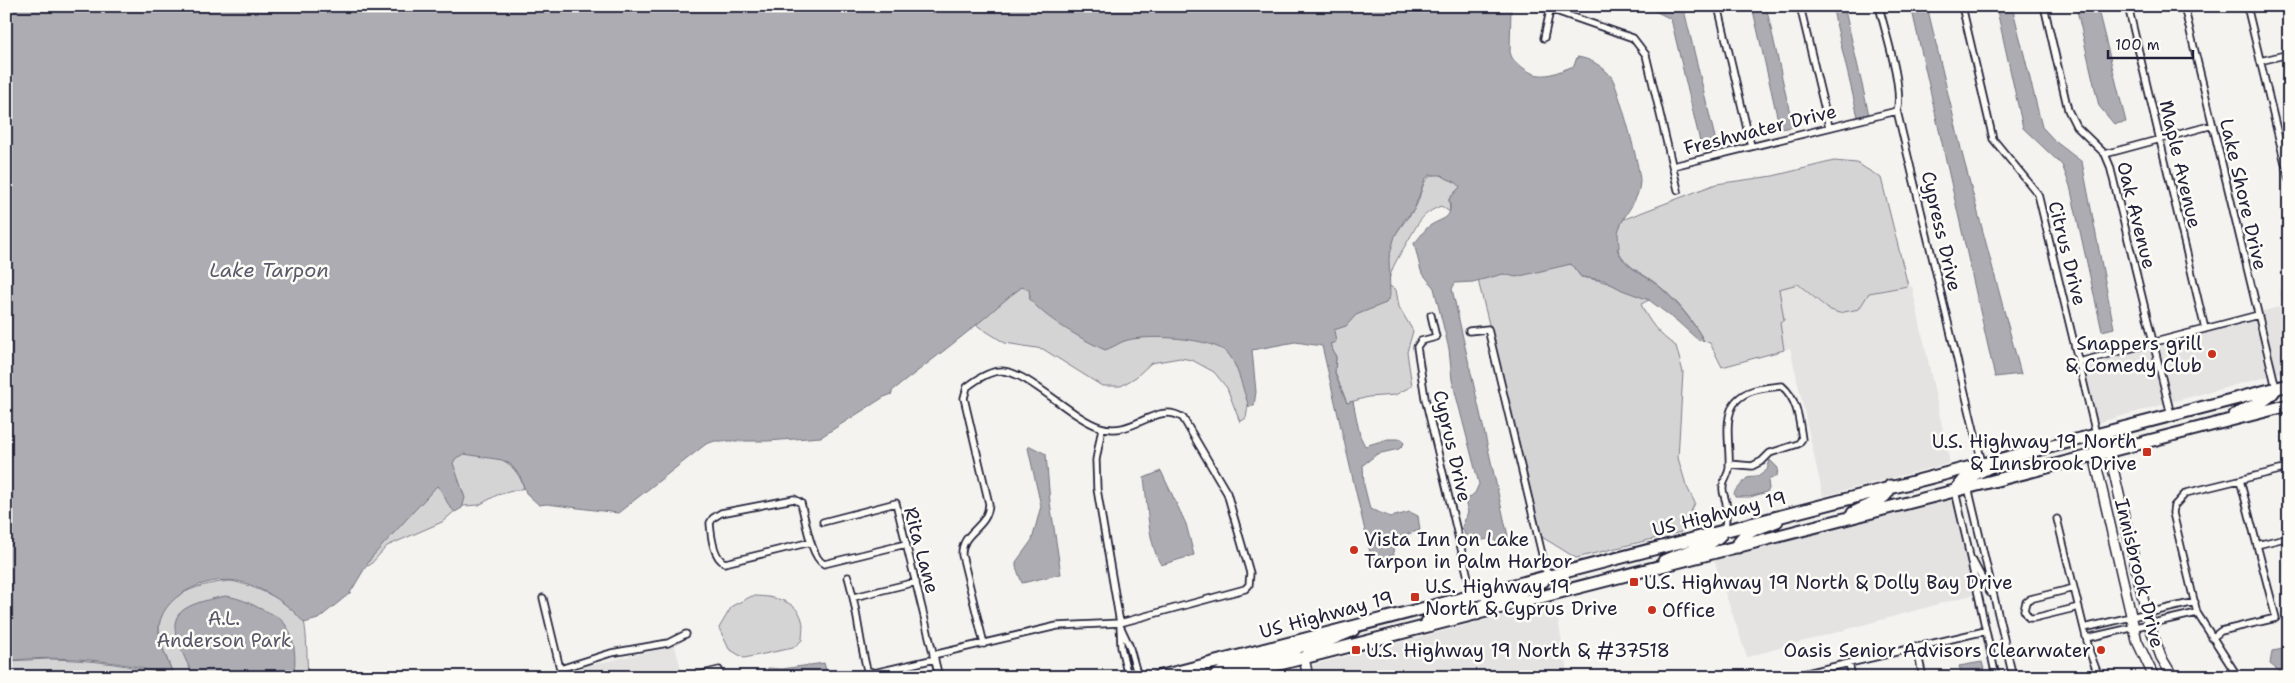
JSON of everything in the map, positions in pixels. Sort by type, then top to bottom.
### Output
[{"type":"highway","name":"US Highway 19","points":[[1158,677],[1572,568],[2289,385]]},
{"type":"highway","points":[[2225,421],[2249,406],[2269,398],[2276,388]]},
{"type":"highway","name":"US Highway 19","points":[[1229,677],[2288,404]]},
{"type":"highway","points":[[1936,475],[1961,487],[2007,457]]},
{"type":"highway","points":[[1844,519],[1867,504],[1881,500],[1889,492],[1890,486]]},
{"type":"highway","points":[[1738,547],[1738,541],[1744,534],[1760,529],[1796,511]]},
{"type":"highway","points":[[1640,572],[1682,552],[1712,544],[1725,529]]},
{"type":"highway","points":[[1477,614],[1480,607],[1490,600],[1523,590],[1572,568]]},
{"type":"highway","points":[[1413,630],[1444,613],[1461,608],[1472,594]]},
{"type":"highway","points":[[1304,658],[1320,644],[1336,639],[1372,620]]},
{"type":"highway","points":[[1214,677],[1223,671],[1302,646],[1322,633]]},
{"type":"highway","points":[[1186,677],[1205,671],[1216,661]]},
{"type":"street","points":[[1718,6],[1751,146]]},
{"type":"street","points":[[1800,6],[1829,127]]},
{"type":"street","name":"Cypress Drive","points":[[1879,6],[1898,84],[1900,103],[1897,111],[1982,463]]},
{"type":"street","name":"Citrus Drive","points":[[1962,6],[1994,139],[2038,194],[2096,434]]},
{"type":"street","name":"Oak Avenue","points":[[2044,6],[2068,110],[2076,126],[2106,154],[2113,176],[2171,415]]},
{"type":"street","name":"Maple Avenue","points":[[2128,6],[2205,329]]},
{"type":"street","name":"Lake Shore Drive","points":[[2184,6],[2276,388]]},
{"type":"street","points":[[2247,6],[2289,180]]},
{"type":"street","name":"Freshwater Drive","points":[[1544,38],[1550,7],[1633,38],[1642,47],[1646,55],[1673,166],[1897,111]]},
{"type":"street","points":[[2260,61],[2289,54]]},
{"type":"street","points":[[2106,154],[2160,138],[2213,126]]},
{"type":"street","points":[[1673,166],[1678,190]]},
{"type":"street","name":"Cyprus Drive","points":[[1431,315],[1436,337],[1421,341],[1417,347],[1425,398],[1472,594]]},
{"type":"street","points":[[2079,362],[2258,315]]},
{"type":"street","points":[[1469,331],[1488,329],[1548,575]]},
{"type":"street","points":[[848,577],[854,598],[858,634],[867,670],[870,672],[896,668],[1057,626],[1120,624],[1240,592],[1249,585],[1250,579],[1227,493],[1183,418],[1176,413],[1166,412],[1156,414],[1130,427],[1102,428],[1087,422],[1013,373],[994,372],[967,388],[964,398],[989,504],[983,523],[965,541],[962,555],[984,644]]},
{"type":"street","points":[[1725,529],[1726,505],[1722,487],[1729,471],[1729,464],[1730,413],[1736,401],[1754,390],[1782,386],[1789,392],[1798,410],[1802,439],[1798,444],[1770,453],[1762,461],[1752,466],[1729,464]]},
{"type":"street","points":[[1102,428],[1096,460],[1097,488],[1120,624],[1121,647],[1128,677]]},
{"type":"street","name":"Innisbrook Drive","points":[[2096,434],[2109,451],[2149,624],[2161,657],[2173,677]]},
{"type":"street","name":"Innisbrook Drive","points":[[2096,434],[2094,455],[2134,628],[2142,655],[2154,677]]},
{"type":"street","points":[[2238,677],[2197,613],[2173,513],[2174,506],[2186,493],[2284,469]]},
{"type":"street","points":[[2212,638],[2221,631],[2276,618],[2240,480]]},
{"type":"street","points":[[1961,487],[1976,520],[1993,599],[2013,677]]},
{"type":"street","points":[[1961,487],[1962,522],[1996,677]]},
{"type":"street","points":[[811,542],[726,563],[717,555],[710,523],[712,518],[721,513],[794,499],[801,503],[816,557],[824,564],[906,544]]},
{"type":"street","name":"Rita Lane","points":[[823,522],[896,503],[939,677]]},
{"type":"street","points":[[2057,519],[2084,628],[2099,677]]},
{"type":"street","points":[[1962,522],[1976,520]]},
{"type":"street","points":[[2257,545],[2289,537]]},
{"type":"street","points":[[1979,595],[1982,577],[1982,547]]},
{"type":"street","points":[[1968,548],[1993,599]]},
{"type":"street","points":[[854,598],[916,582]]},
{"type":"street","points":[[2074,588],[2030,599],[2026,602],[2024,610],[2029,618],[2034,618],[2079,607]]},
{"type":"street","points":[[543,598],[562,677]]},
{"type":"street","points":[[2084,628],[2195,602]]},
{"type":"street","points":[[2087,638],[2197,613]]},
{"type":"street","points":[[2104,623],[2106,634]]},
{"type":"street","points":[[1120,624],[1129,645],[1138,677]]},
{"type":"street","points":[[1790,677],[1985,631]]},
{"type":"street","points":[[560,669],[611,653],[668,643],[686,634]]},
{"type":"street","points":[[1916,646],[1924,677]]},
{"type":"street","points":[[1304,658],[1308,677]]},
{"type":"street","points":[[1849,662],[1852,677]]},
{"type":"street","points":[[896,668],[899,677]]},
{"type":"street","points":[[695,676],[719,670],[721,677]]},
{"type":"shaded area","points":[[1798,284],[1827,309],[1859,309],[1869,293],[1912,286],[1950,463],[1823,496],[1790,348],[1784,350],[1780,334],[1780,323],[1784,320],[1778,289]]},
{"type":"shaded area","points":[[2289,287],[2289,371],[2276,374],[2260,312],[2283,306],[2279,290]]},
{"type":"shaded area","points":[[2255,319],[2270,376],[2171,402],[2157,345]]},
{"type":"shaded area","points":[[2151,346],[2165,404],[2097,423],[2083,364]]},
{"type":"shaded area","points":[[1954,499],[1975,594],[1747,657],[1714,560]]},
{"type":"shaded area","points":[[1555,602],[1568,677],[1311,677],[1309,666]]},
{"type":"shaded area","points":[[675,646],[683,677],[566,677],[564,671]]},
{"type":"shaded area","points":[[1303,668],[1305,677],[1272,677]]},
{"type":"green space","points":[[1834,161],[1857,163],[1881,178],[1908,286],[1869,293],[1859,309],[1839,313],[1828,309],[1798,284],[1779,289],[1784,320],[1780,323],[1784,350],[1722,367],[1710,343],[1704,341],[1690,318],[1678,304],[1658,285],[1632,267],[1622,256],[1614,240],[1622,220],[1716,184],[1773,176]]},
{"type":"green space","points":[[1439,174],[1459,184],[1460,187],[1449,199],[1450,212],[1441,206],[1429,212],[1421,219],[1396,261],[1388,285],[1396,290],[1399,307],[1413,331],[1407,352],[1412,386],[1395,395],[1368,397],[1347,403],[1335,373],[1336,357],[1323,331],[1413,211],[1424,183],[1432,176]]},
{"type":"green space","points":[[1571,264],[1581,277],[1607,283],[1649,300],[1641,304],[1647,316],[1655,328],[1676,346],[1683,372],[1678,458],[1686,485],[1695,503],[1681,532],[1576,558],[1542,537],[1476,272]]},
{"type":"green space","points":[[1022,287],[1038,293],[1038,296],[1029,298],[1126,331],[1229,336],[1249,399],[1246,418],[1240,422],[1227,388],[1214,372],[1192,360],[1180,358],[1151,363],[1136,377],[1121,386],[1102,386],[1043,349],[1005,343],[973,323],[995,303]]},
{"type":"green space","points":[[478,447],[500,458],[512,467],[524,488],[497,495],[479,505],[463,506],[442,522],[387,546],[370,565],[352,571],[451,457]]},
{"type":"green space","name":"A.L. Anderson Park","points":[[231,581],[261,590],[282,601],[299,615],[305,626],[308,677],[174,677],[159,634],[161,616],[166,606],[185,592],[208,584]]},
{"type":"green space","points":[[752,596],[782,600],[794,607],[803,622],[802,640],[793,648],[744,658],[729,649],[719,628],[732,606]]},
{"type":"green space","name":"A.L. Anderson Park","points":[[80,660],[110,664],[171,677],[6,677],[6,661]]},
{"type":"water","name":"Lake Tarpon","points":[[6,6],[1511,6],[1510,52],[1513,59],[1520,66],[1535,74],[1548,75],[1574,66],[1577,57],[1587,59],[1596,64],[1612,78],[1629,129],[1640,182],[1637,195],[1619,229],[1619,248],[1617,249],[1620,256],[1630,266],[1660,287],[1673,299],[1690,319],[1704,341],[1698,340],[1649,300],[1622,290],[1603,280],[1581,277],[1571,264],[1516,277],[1503,274],[1473,282],[1455,283],[1452,289],[1509,541],[1498,545],[1493,538],[1468,543],[1462,527],[1468,512],[1465,501],[1475,493],[1479,484],[1452,380],[1449,349],[1434,288],[1421,271],[1414,243],[1427,228],[1448,215],[1450,212],[1449,199],[1460,187],[1457,183],[1442,175],[1430,175],[1425,179],[1414,210],[1405,219],[1395,236],[1389,258],[1390,296],[1386,303],[1356,315],[1346,326],[1334,330],[1336,342],[1330,344],[1336,357],[1335,373],[1347,403],[1353,401],[1360,436],[1365,446],[1388,439],[1402,439],[1404,444],[1399,449],[1377,454],[1363,465],[1364,485],[1370,509],[1391,517],[1410,512],[1418,516],[1420,530],[1399,537],[1393,549],[1394,555],[1372,561],[1322,346],[1295,342],[1252,350],[1256,392],[1254,406],[1249,407],[1236,367],[1230,356],[1223,350],[1196,341],[1161,337],[1132,339],[1105,350],[1074,334],[1053,320],[1029,298],[1029,290],[1022,287],[892,391],[892,394],[884,397],[821,437],[768,441],[715,441],[706,444],[618,513],[547,504],[539,505],[526,493],[520,476],[510,464],[502,460],[464,454],[456,458],[453,463],[465,498],[462,508],[455,512],[437,486],[371,558],[350,593],[318,619],[304,623],[292,610],[270,594],[245,583],[220,581],[206,583],[180,594],[170,603],[163,614],[159,626],[162,645],[174,677],[117,663],[54,658],[6,661]]},
{"type":"water","points":[[1645,6],[1683,6],[1717,146],[1702,150],[1671,19]]},
{"type":"water","points":[[1752,6],[1766,6],[1793,127],[1780,129]]},
{"type":"water","points":[[1832,6],[1844,6],[1869,115],[1858,117]]},
{"type":"water","points":[[1911,6],[1927,6],[1963,157],[2021,374],[1995,377]]},
{"type":"water","points":[[1996,6],[2012,6],[2042,127],[2056,142],[2082,162],[2114,328],[2102,331],[2070,186],[2062,165],[2023,128]]},
{"type":"water","points":[[2076,6],[2097,6],[2126,122],[2114,124],[2099,106]]},
{"type":"water","points":[[1030,446],[1046,454],[1050,502],[1061,574],[1022,583],[1016,562],[1032,540],[1041,506],[1028,448]]},
{"type":"water","points":[[1770,460],[1778,468],[1777,476],[1768,480],[1769,489],[1767,492],[1750,497],[1735,497],[1734,493],[1747,478],[1759,476],[1767,470]]},
{"type":"water","points":[[1161,471],[1186,524],[1194,555],[1161,565],[1153,545],[1144,478]]},
{"type":"water","name":"A.L. Anderson Park","points":[[226,596],[251,604],[277,616],[283,621],[291,636],[294,649],[295,664],[293,677],[194,677],[179,644],[175,631],[176,621],[180,613],[190,606]]},
{"type":"water","points":[[2289,648],[2289,677],[2282,677],[2280,672],[2270,664],[2272,651]]},
{"type":"water","points":[[1982,662],[1986,677],[1963,677],[1959,666]]},
{"type":"water","points":[[824,663],[828,677],[766,677],[768,668],[782,669]]},
{"type":"place","name":"Snappers grill & Comedy Club","points":[[2212,354]]},
{"type":"place","name":"U.S. Highway 19 North & Innsbrook Drive","points":[[2147,452]]},
{"type":"place","name":"Vista Inn on Lake Tarpon in Palm Harbor","points":[[1354,550]]},
{"type":"place","name":"U.S. Highway 19 North & Dolly Bay Drive","points":[[1634,582]]},
{"type":"place","name":"U.S. Highway 19 North & Cyprus Drive","points":[[1415,597]]},
{"type":"place","name":"Office","points":[[1652,610]]},
{"type":"place","name":"U.S. Highway 19 North & #37518","points":[[1356,650]]},
{"type":"place","name":"Oasis Senior Advisors Clearwater","points":[[2101,650]]}]
